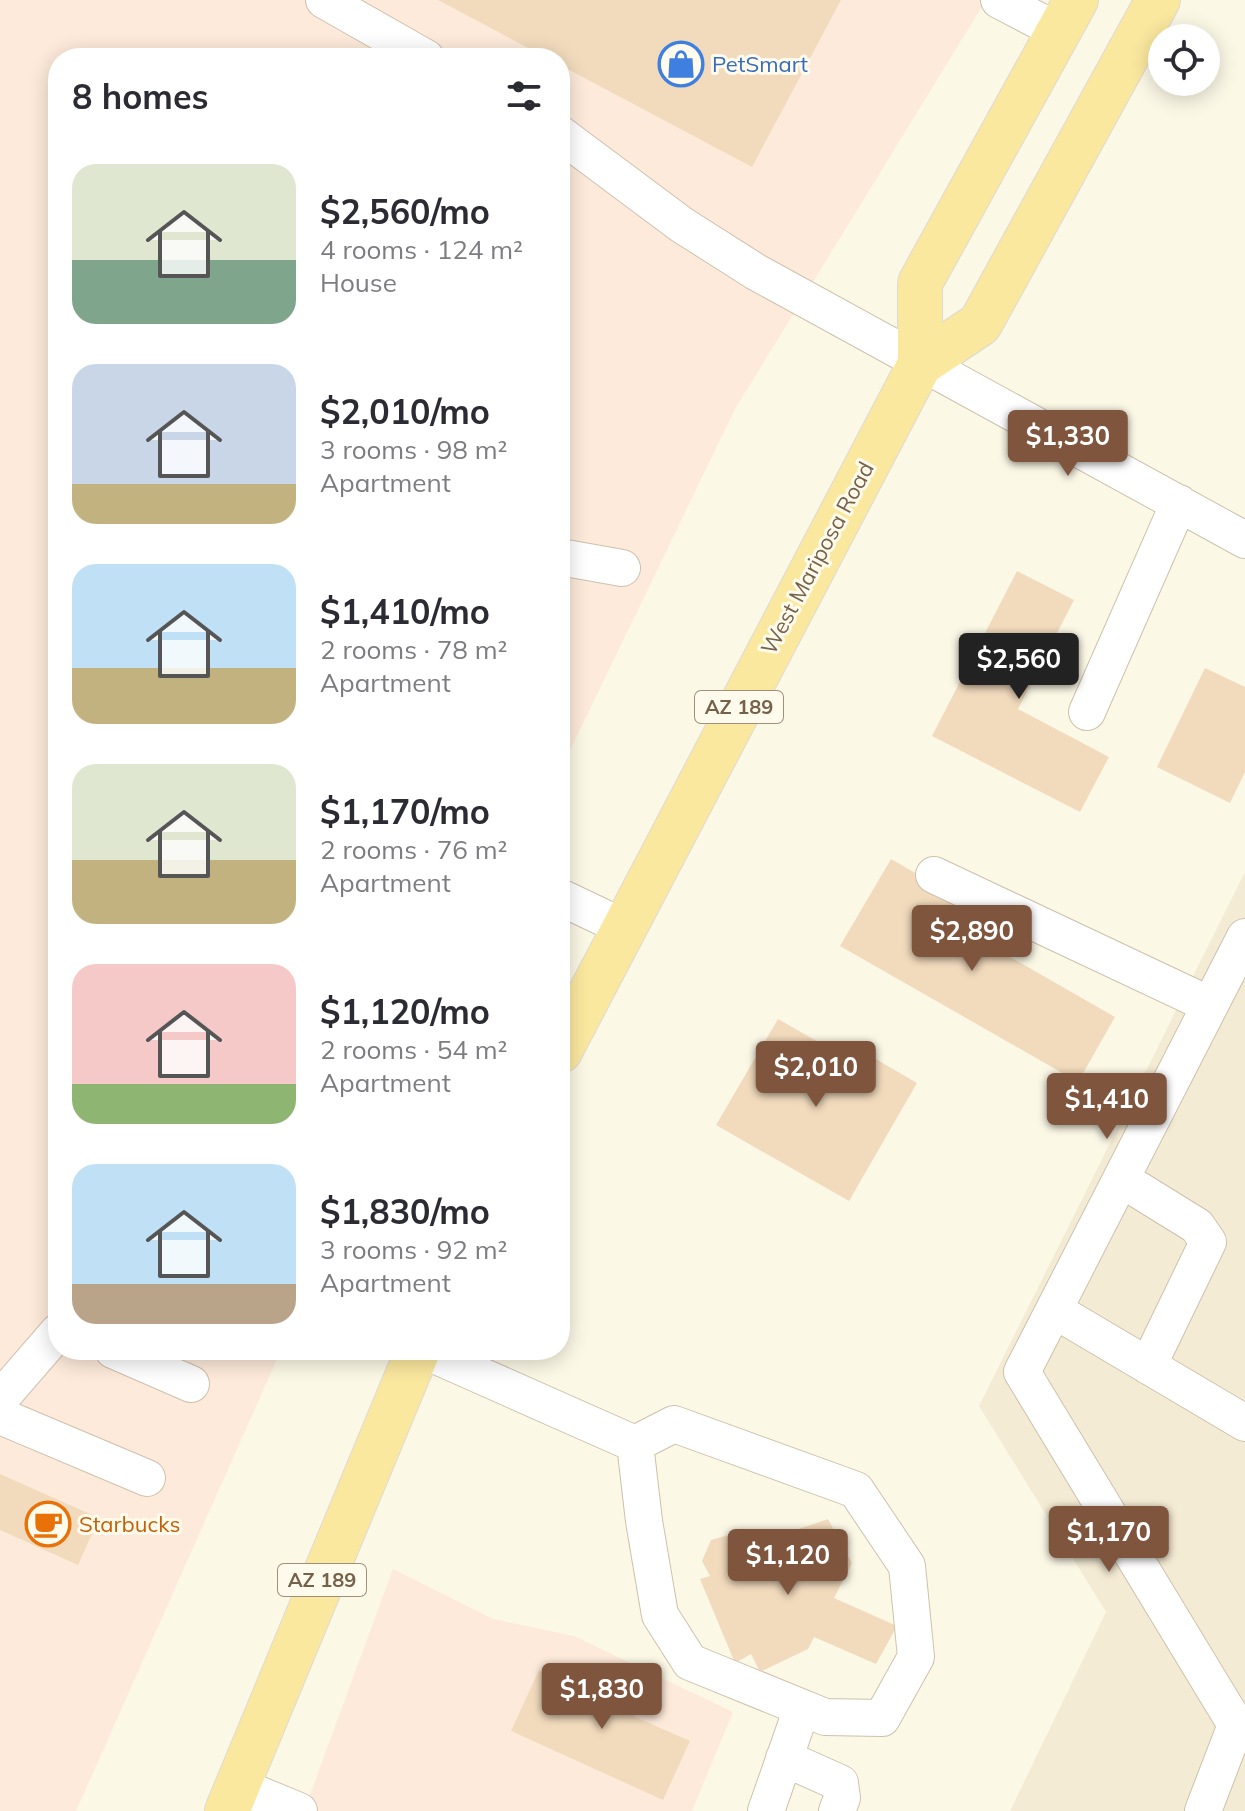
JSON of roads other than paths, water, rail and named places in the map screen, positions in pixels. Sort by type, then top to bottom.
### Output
[{"type":"main road","name":"West Mariposa Road","points":[[920,364],[980,324],[1158,0]]},
{"type":"main road","name":"West Mariposa Road","points":[[570,1031],[920,364],[920,283],[1067,16]]},
{"type":"main road","name":"AZ 189","points":[[231,1798],[416,1360]]},
{"type":"street","points":[[324,0],[408,48]]},
{"type":"street","points":[[999,0],[1067,16]]},
{"type":"street","points":[[570,141],[682,225],[756,272],[1245,540]]},
{"type":"street","points":[[1087,712],[1179,503]]},
{"type":"street","points":[[570,559],[622,568]]},
{"type":"street","points":[[934,875],[1210,1005]]},
{"type":"street","points":[[570,902],[623,927]]},
{"type":"street","points":[[1203,1811],[1241,1728],[1022,1372],[1245,937]]},
{"type":"street","points":[[1121,1179],[1197,1226],[1208,1242],[1148,1366]]},
{"type":"street","points":[[1054,1310],[1245,1423]]},
{"type":"street","points":[[0,1399],[48,1344]]},
{"type":"street","points":[[136,1360],[191,1384]]},
{"type":"street","points":[[443,1360],[635,1444]]},
{"type":"street","points":[[0,1416],[147,1478]]},
{"type":"street","points":[[674,1424],[856,1490],[907,1566],[916,1657],[882,1718],[825,1717],[690,1662],[660,1615],[635,1444],[674,1424]]},
{"type":"street","points":[[766,1811],[802,1708]]},
{"type":"street","points":[[784,1758],[840,1783],[842,1798],[837,1811]]},
{"type":"street","points":[[231,1798],[299,1811]]},
{"type":"place","name":"PetSmart","points":[[681,64]]},
{"type":"place","name":"Starbucks","points":[[48,1524]]}]
